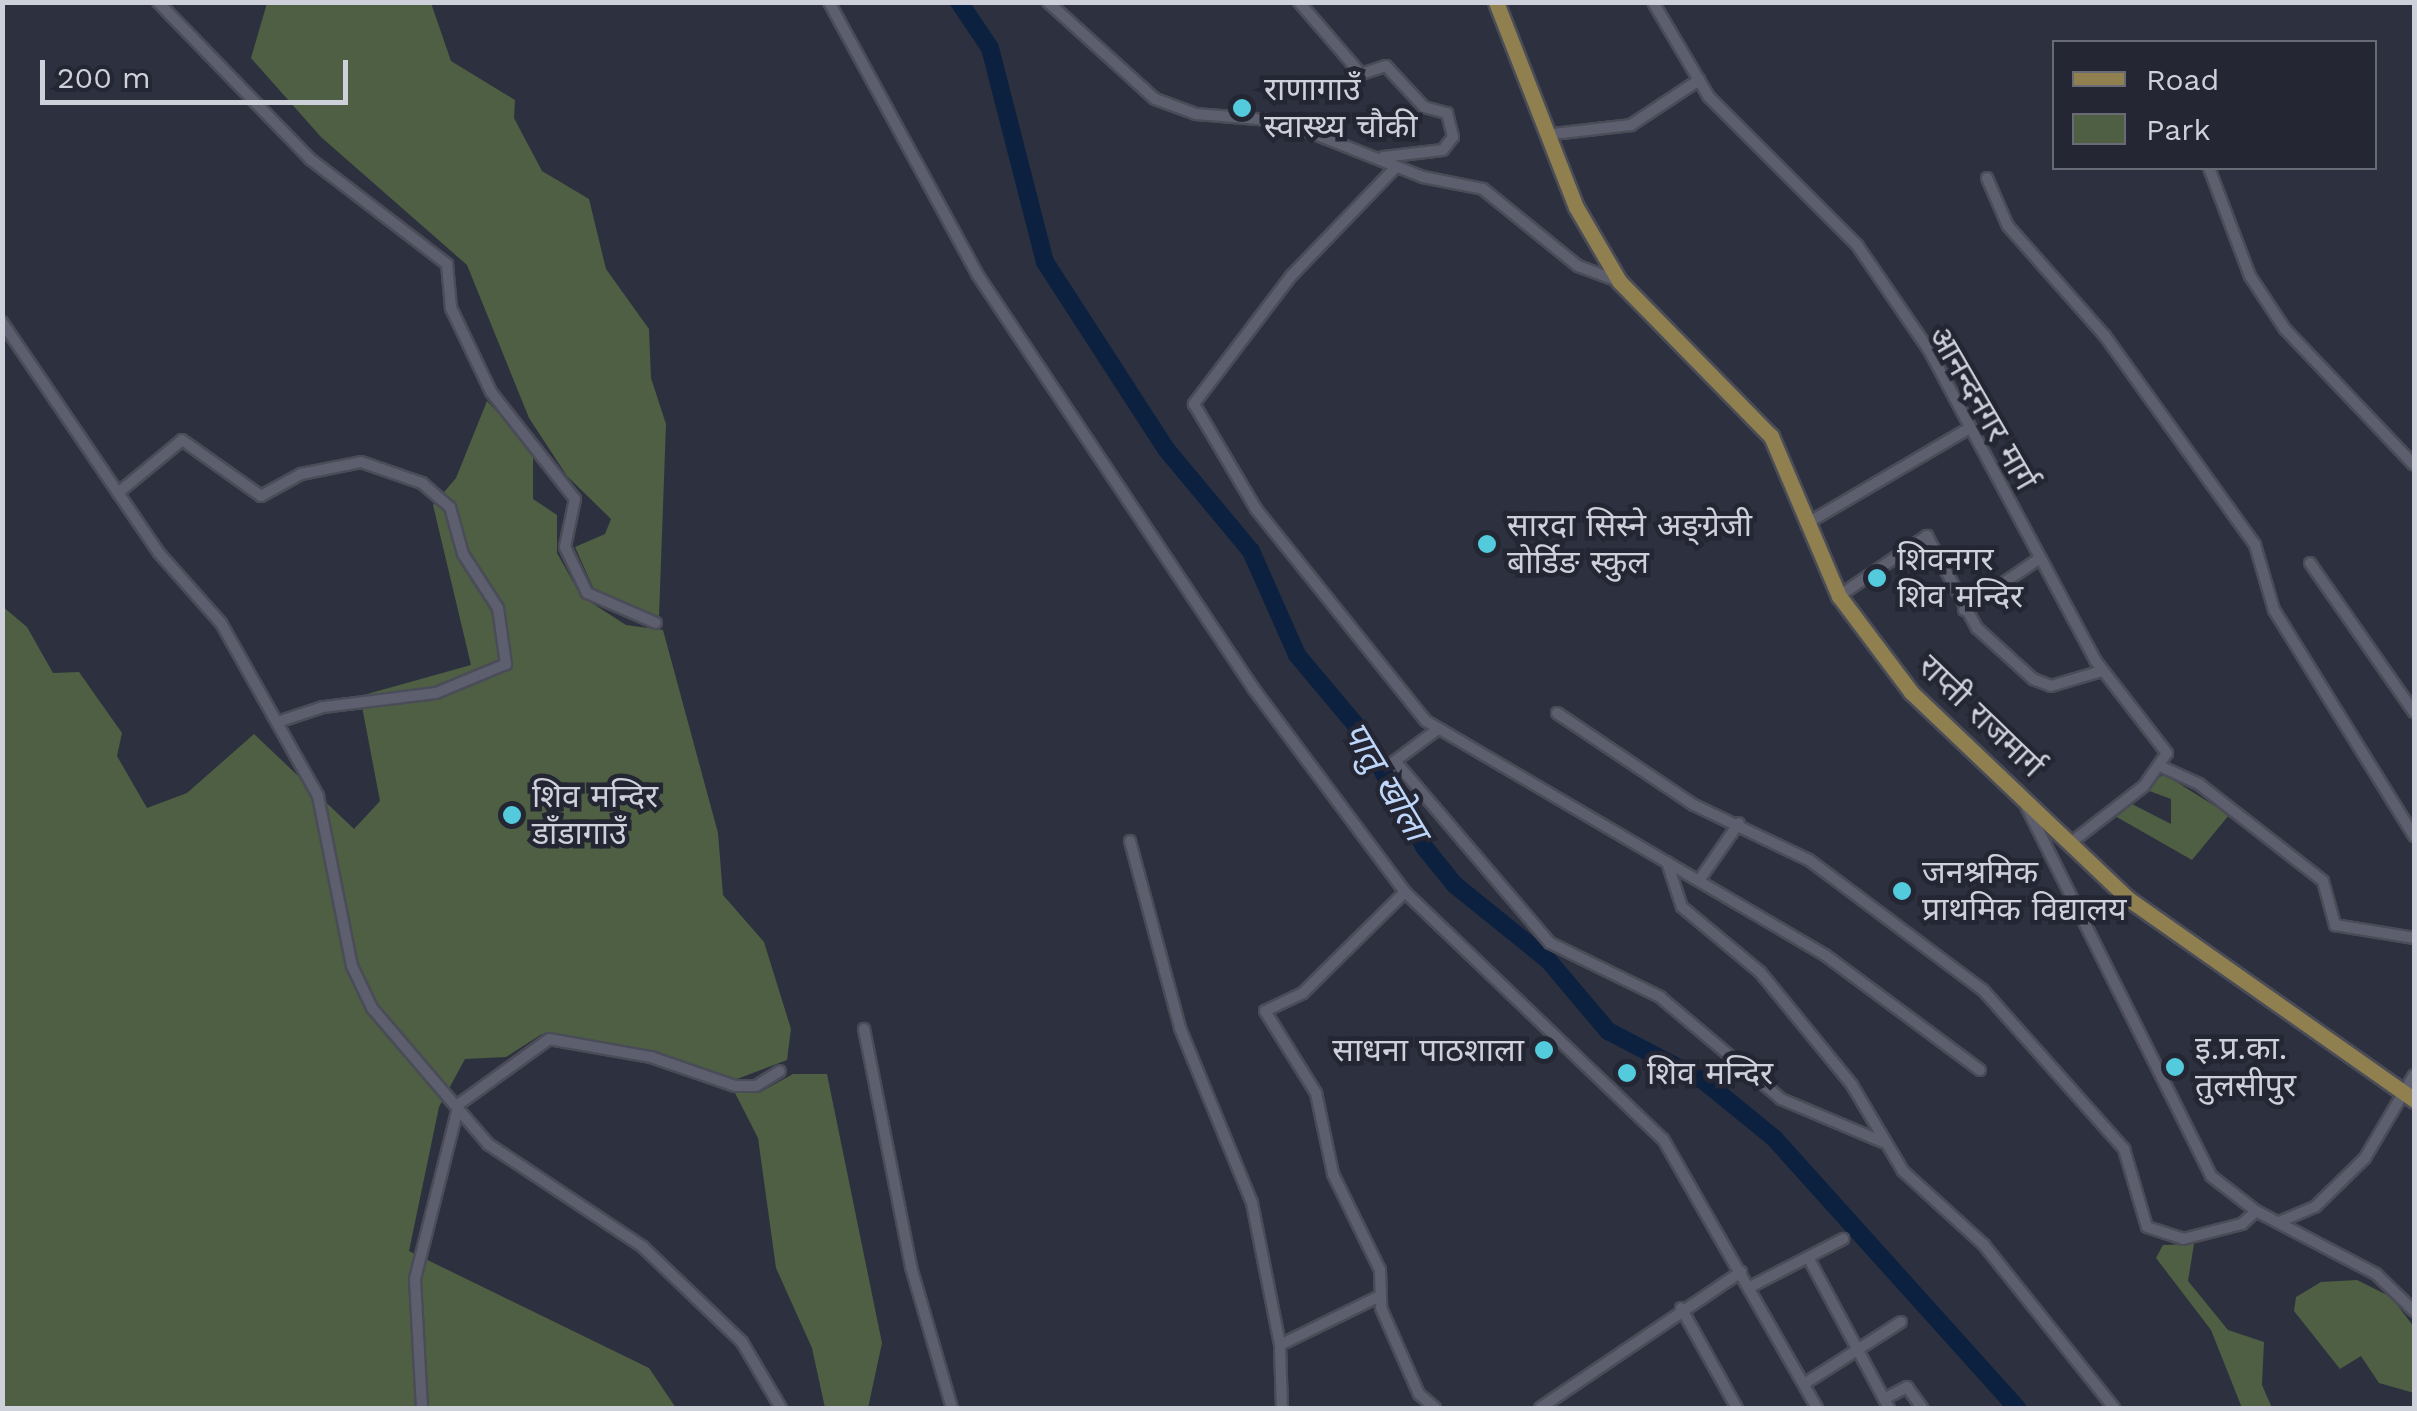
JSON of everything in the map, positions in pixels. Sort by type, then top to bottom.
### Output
[{"type":"main road","name":"राप्ती राजमार्ग","points":[[1496,2],[1553,134],[1576,207],[1618,281],[1770,436],[1805,524],[1840,596],[1930,714],[2073,841],[2127,898],[2410,1096]]},
{"type":"street","points":[[158,2],[310,159],[447,264],[451,308],[491,392],[575,498],[565,547],[587,593],[656,623]]},
{"type":"street","points":[[828,2],[977,274],[1253,688],[1405,892],[1662,1139],[1817,1408]]},
{"type":"street","points":[[1048,2],[1156,99],[1196,114],[1282,121],[1382,157],[1396,166],[1499,196],[1578,266],[1618,281]]},
{"type":"street","points":[[1298,2],[1361,74],[1386,66],[1424,106],[1447,112],[1453,137],[1443,150],[1382,157]]},
{"type":"street","name":"आनन्दनगर मार्ग","points":[[1653,2],[1698,80],[1764,159],[1856,246],[1928,350],[2102,671],[2167,752],[2162,767]]},
{"type":"street","points":[[1553,134],[1632,125],[1698,80]]},
{"type":"street","points":[[1396,166],[1291,276],[1194,404],[1295,568],[1438,729],[1700,879],[1914,1013],[1980,1070]]},
{"type":"street","points":[[2210,170],[2250,276],[2285,328],[2414,465]]},
{"type":"street","points":[[1987,178],[2008,226],[2105,336],[2255,546],[2274,610],[2414,836]]},
{"type":"street","points":[[2,322],[190,596],[221,622],[278,722],[330,824],[344,934],[362,990],[459,1104],[464,1120],[514,1166],[643,1247],[742,1342],[780,1408]]},
{"type":"street","points":[[1805,524],[1968,429]]},
{"type":"street","points":[[118,493],[182,440],[262,496],[301,474],[362,462],[422,483],[450,507],[464,554],[498,608],[506,664],[436,694],[278,722]]},
{"type":"street","points":[[1840,596],[1927,536],[1964,610],[2033,679],[2051,686],[2102,671]]},
{"type":"street","points":[[1964,610],[2040,558]]},
{"type":"street","points":[[2310,563],[2414,712]]},
{"type":"street","points":[[1557,713],[1694,804],[1739,823],[1867,900],[1983,990],[2124,1149],[2147,1227],[2183,1239],[2242,1224],[2256,1211]]},
{"type":"street","points":[[1438,729],[1395,761],[1550,942],[1660,997],[1781,1099],[1884,1143]]},
{"type":"street","points":[[2073,841],[2162,767],[2198,784],[2323,880],[2335,925],[2414,938]]},
{"type":"street","points":[[2020,793],[2202,1162],[2256,1211],[2376,1274],[2414,1312]]},
{"type":"street","points":[[1700,879],[1739,823]]},
{"type":"street","points":[[1130,841],[1180,1028],[1252,1203],[1280,1345],[1282,1408]]},
{"type":"street","points":[[1667,862],[1682,907],[1798,1017],[1884,1143],[1984,1245],[2114,1408]]},
{"type":"street","points":[[1405,892],[1303,993],[1266,1011],[1316,1093],[1333,1174],[1380,1270],[1378,1297],[1419,1394],[1435,1408]]},
{"type":"street","points":[[864,1029],[911,1267],[952,1408]]},
{"type":"street","points":[[422,1408],[415,1279],[459,1104],[549,1039],[651,1057],[735,1086],[756,1086],[780,1070]]},
{"type":"street","points":[[2279,1222],[2315,1207],[2364,1158],[2410,1096],[2414,1075]]},
{"type":"street","points":[[1750,1287],[1843,1240]]},
{"type":"street","points":[[1809,1259],[1886,1404],[1907,1387],[1922,1408]]},
{"type":"street","points":[[1540,1408],[1681,1308],[1741,1272]]},
{"type":"street","points":[[1280,1345],[1378,1297]]},
{"type":"street","points":[[1681,1308],[1737,1408]]},
{"type":"street","points":[[1804,1384],[1902,1322]]},
{"type":"green space","points":[[267,3],[431,3],[451,61],[515,100],[514,118],[542,171],[589,199],[606,269],[649,329],[651,378],[666,424],[659,617],[596,594],[575,547],[605,534],[611,519],[567,476],[529,418],[467,265],[321,137],[251,58]]},
{"type":"green space","points":[[487,401],[533,450],[533,499],[557,515],[557,553],[581,596],[626,625],[663,630],[718,833],[723,895],[764,942],[791,1029],[787,1060],[737,1079],[542,1034],[506,1057],[465,1059],[439,1107],[409,1251],[649,1368],[676,1408],[3,1408],[2,606],[27,627],[53,673],[79,672],[122,733],[117,756],[147,808],[187,793],[254,734],[354,829],[380,801],[360,696],[471,665],[433,505],[456,478]]},
{"type":"green space","points":[[2164,774],[2229,815],[2192,860],[2115,816],[2130,803],[2171,824],[2171,799],[2144,789]]},
{"type":"green space","points":[[793,1074],[827,1074],[882,1343],[868,1408],[825,1408],[812,1348],[776,1268],[758,1138],[735,1093],[759,1093]]},
{"type":"green space","points":[[2194,1244],[2188,1281],[2228,1330],[2264,1342],[2262,1385],[2272,1408],[2242,1408],[2211,1330],[2156,1258],[2163,1245]]},
{"type":"green space","points":[[2357,1280],[2391,1297],[2414,1327],[2414,1393],[2379,1383],[2361,1356],[2340,1369],[2294,1311],[2296,1297],[2321,1282]]},
{"type":"waterway","name":"पातु खोला","points":[[959,2],[990,48],[1045,262],[1166,449],[1251,551],[1297,655],[1360,730],[1425,848],[1455,885],[1548,960],[1608,1031],[1704,1081],[1774,1138],[2017,1408]]},
{"type":"place","name":"राणागाउँ स्वास्थ्य चौकी","points":[[1242,108]]},
{"type":"place","name":"सारदा सिस्ने अङ्ग्रेजी बोर्डिङ स्कुल","points":[[1487,544]]},
{"type":"place","name":"शिवनगर शिव मन्दिर","points":[[1877,578]]},
{"type":"place","name":"शिव मन्दिर डाँडागाउँ","points":[[512,815]]},
{"type":"place","name":"जनश्रमिक प्राथमिक विद्यालय","points":[[1902,891]]},
{"type":"place","name":"साधना पाठशाला","points":[[1544,1050]]},
{"type":"place","name":"इ.प्र.का. तुलसीपुर","points":[[2175,1067]]},
{"type":"place","name":"शिव मन्दिर","points":[[1627,1073]]}]
